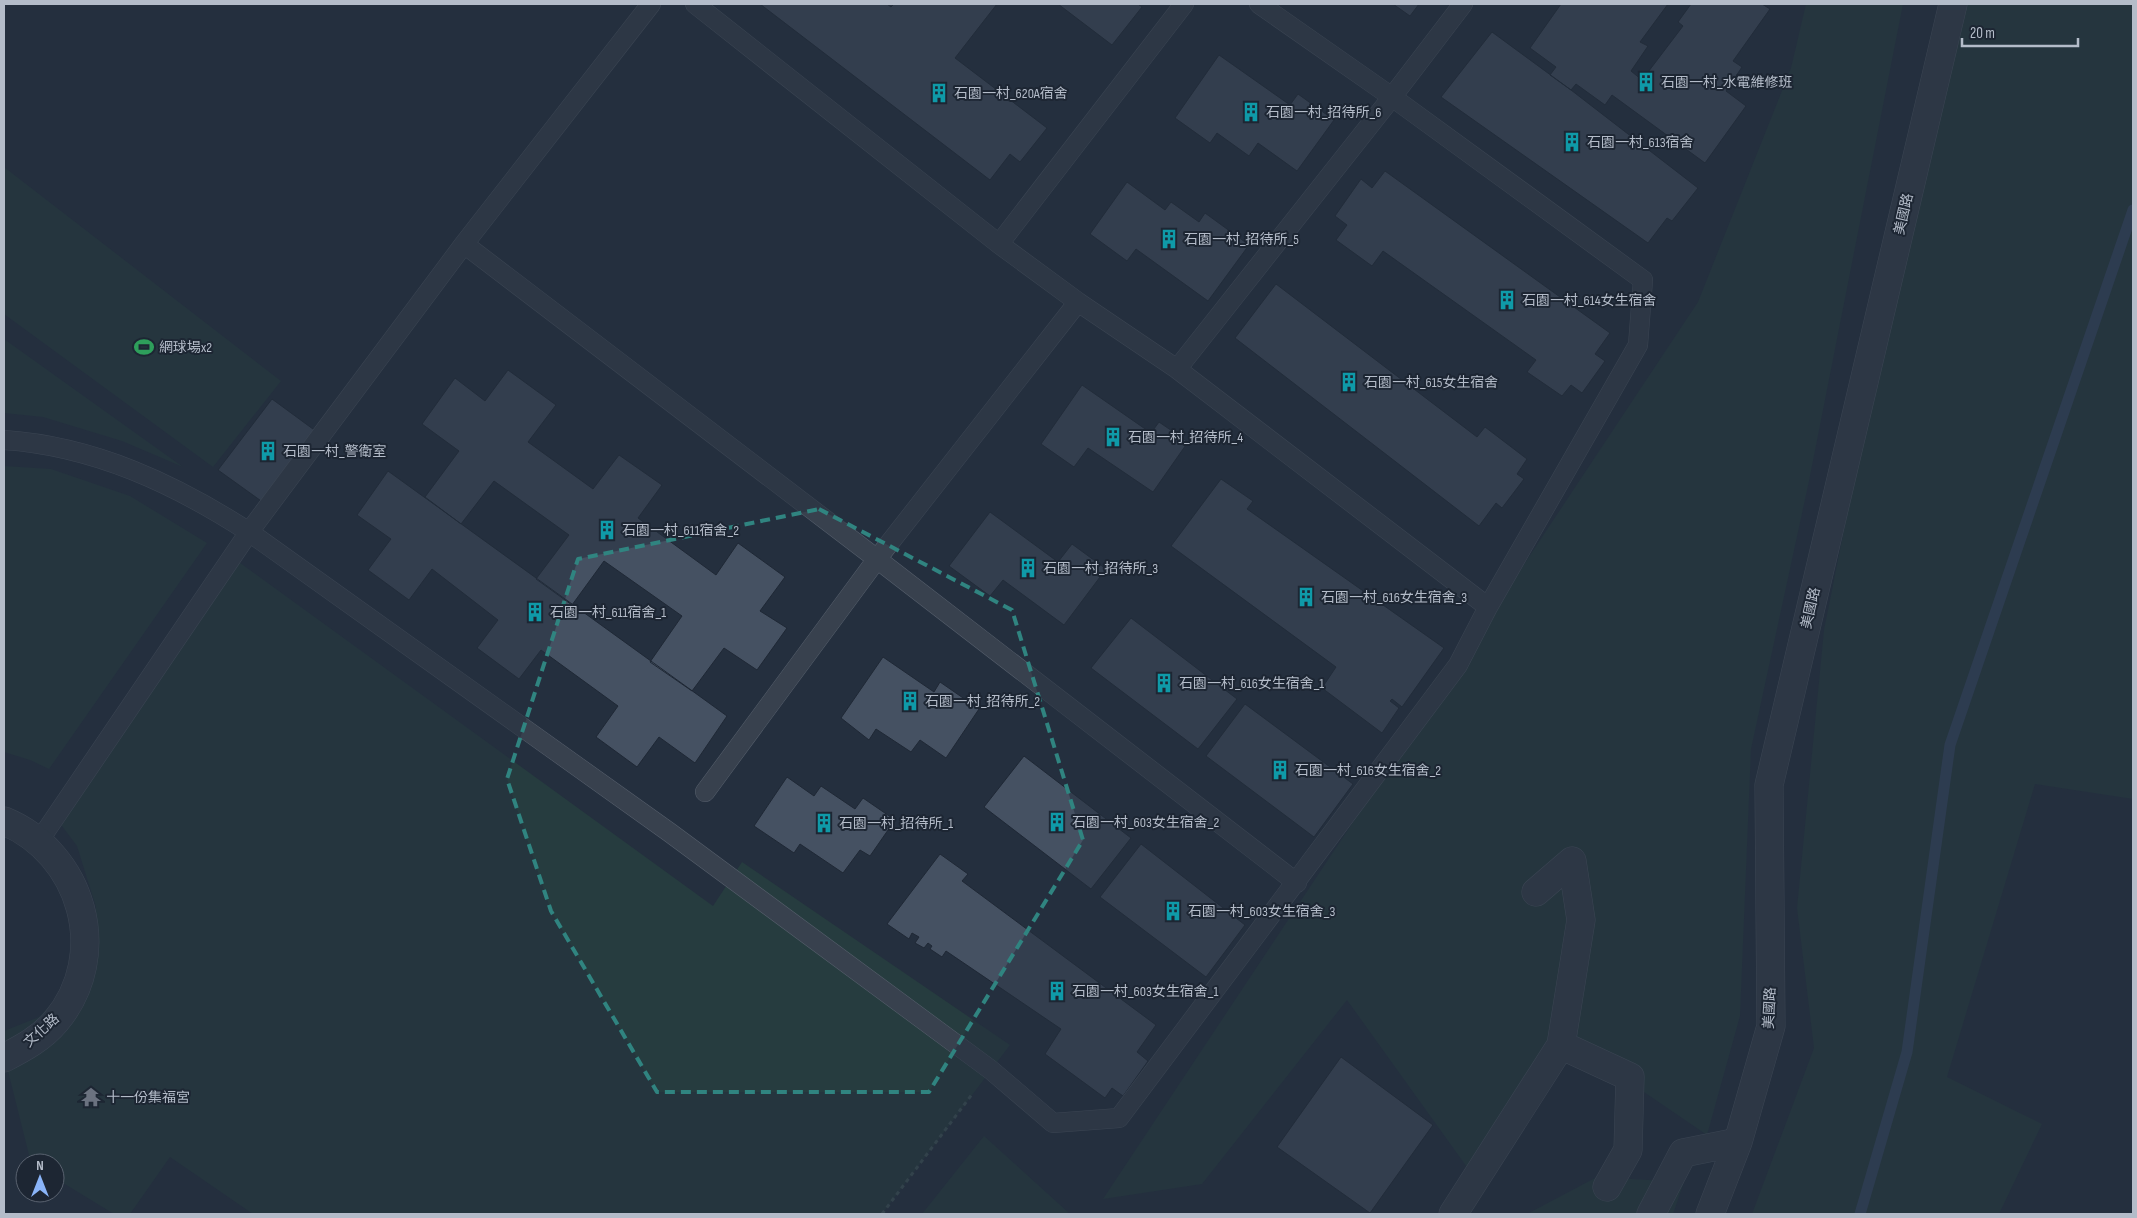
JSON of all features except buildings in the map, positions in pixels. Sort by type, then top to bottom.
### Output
[{"type":"street","name":"美國路","points":[[1710,1214],[1738,1142],[1771,1026],[1769,785],[1952,4]]},
{"type":"street","name":"文化路","points":[[4,821],[16,826],[39,841],[61,865],[77,895],[85,927],[84,960],[74,992],[56,1021],[32,1043],[4,1058]]},
{"type":"street","points":[[1453,1214],[1561,1045],[1581,920],[1572,861],[1536,892]]},
{"type":"street","points":[[1561,1045],[1630,1077],[1628,1150],[1606,1187]]},
{"type":"street","points":[[1651,1214],[1683,1153],[1738,1142]]},
{"type":"lane","points":[[39,841],[249,532],[464,244],[652,4]]},
{"type":"lane","points":[[695,4],[998,244],[1078,302],[1177,369],[1488,607]]},
{"type":"lane","points":[[998,244],[1184,4]]},
{"type":"lane","points":[[4,440],[66,450],[115,463],[162,482],[207,505],[249,532],[669,832],[991,1070],[1053,1123],[1119,1118],[1297,883],[1458,665],[1488,607],[1638,345],[1643,280],[1392,97],[1259,4]]},
{"type":"lane","points":[[1177,369],[1463,4]]},
{"type":"lane","points":[[464,244],[1297,883]]},
{"type":"lane","points":[[705,792],[877,559],[1078,302]]},
{"type":"path","points":[[882,1214],[991,1070]]},
{"type":"highlighted area","points":[[819,509],[1012,610],[1083,840],[929,1092],[657,1092],[551,911],[507,779],[578,559]]},
{"type":"green space","points":[[1806,4],[1903,4],[1809,481],[1751,749],[1740,1016],[1707,1135],[1578,1047],[1469,1170],[1347,1000],[1202,1184],[1103,1199],[1698,302],[1791,68]]},
{"type":"green space","points":[[1949,4],[2133,4],[2133,799],[2035,784],[1947,1077],[2042,1124],[1999,1214],[1752,1214],[1814,1048],[1797,908],[1824,630]]},
{"type":"green space","name":"網球場x2","points":[[4,167],[281,381],[213,467],[4,314]]},
{"type":"green space","points":[[4,339],[183,467],[122,441],[43,417],[4,413]]},
{"type":"green space","points":[[4,466],[51,469],[130,496],[207,543],[49,769],[30,760],[4,752]]},
{"type":"green space","points":[[232,557],[713,906],[742,862],[1010,1045],[882,1214],[253,1214],[170,1157],[130,1214],[114,1214],[65,1184],[65,1153],[28,1153],[4,1055],[4,1031],[39,1017],[83,970],[96,907],[77,846],[53,814]]},
{"type":"green space","points":[[984,1136],[1070,1214],[922,1214]]},
{"type":"green space","points":[[1597,1177],[1684,1182],[1673,1214],[1527,1214]]},
{"type":"waterway","points":[[1860,1214],[1907,1052],[1950,745],[2133,210]]},
{"type":"place","name":"石園一村_水電維修班","points":[[1646,82]]},
{"type":"place","name":"石園一村_620A宿舍","points":[[939,93]]},
{"type":"place","name":"石園一村_招待所_6","points":[[1251,112]]},
{"type":"place","name":"石園一村_613宿舍","points":[[1572,142]]},
{"type":"place","name":"石園一村_招待所_5","points":[[1169,239]]},
{"type":"place","name":"石園一村_614女生宿舍","points":[[1507,300]]},
{"type":"place","name":"網球場x2","points":[[144,347]]},
{"type":"place","name":"石園一村_615女生宿舍","points":[[1349,382]]},
{"type":"place","name":"石園一村_招待所_4","points":[[1113,437]]},
{"type":"place","name":"石園一村_警衛室","points":[[268,451]]},
{"type":"place","name":"石園一村_611宿舍_2","points":[[607,530]]},
{"type":"place","name":"石園一村_招待所_3","points":[[1028,568]]},
{"type":"place","name":"石園一村_616女生宿舍_3","points":[[1306,597]]},
{"type":"place","name":"石園一村_611宿舍_1","points":[[535,612]]},
{"type":"place","name":"石園一村_616女生宿舍_1","points":[[1164,683]]},
{"type":"place","name":"石園一村_招待所_2","points":[[910,701]]},
{"type":"place","name":"石園一村_616女生宿舍_2","points":[[1280,770]]},
{"type":"place","name":"石園一村_603女生宿舍_2","points":[[1057,822]]},
{"type":"place","name":"石園一村_招待所_1","points":[[824,823]]},
{"type":"place","name":"石園一村_603女生宿舍_3","points":[[1173,911]]},
{"type":"place","name":"石園一村_603女生宿舍_1","points":[[1057,991]]},
{"type":"place","name":"十一份集福宮","points":[[91,1097]]}]
